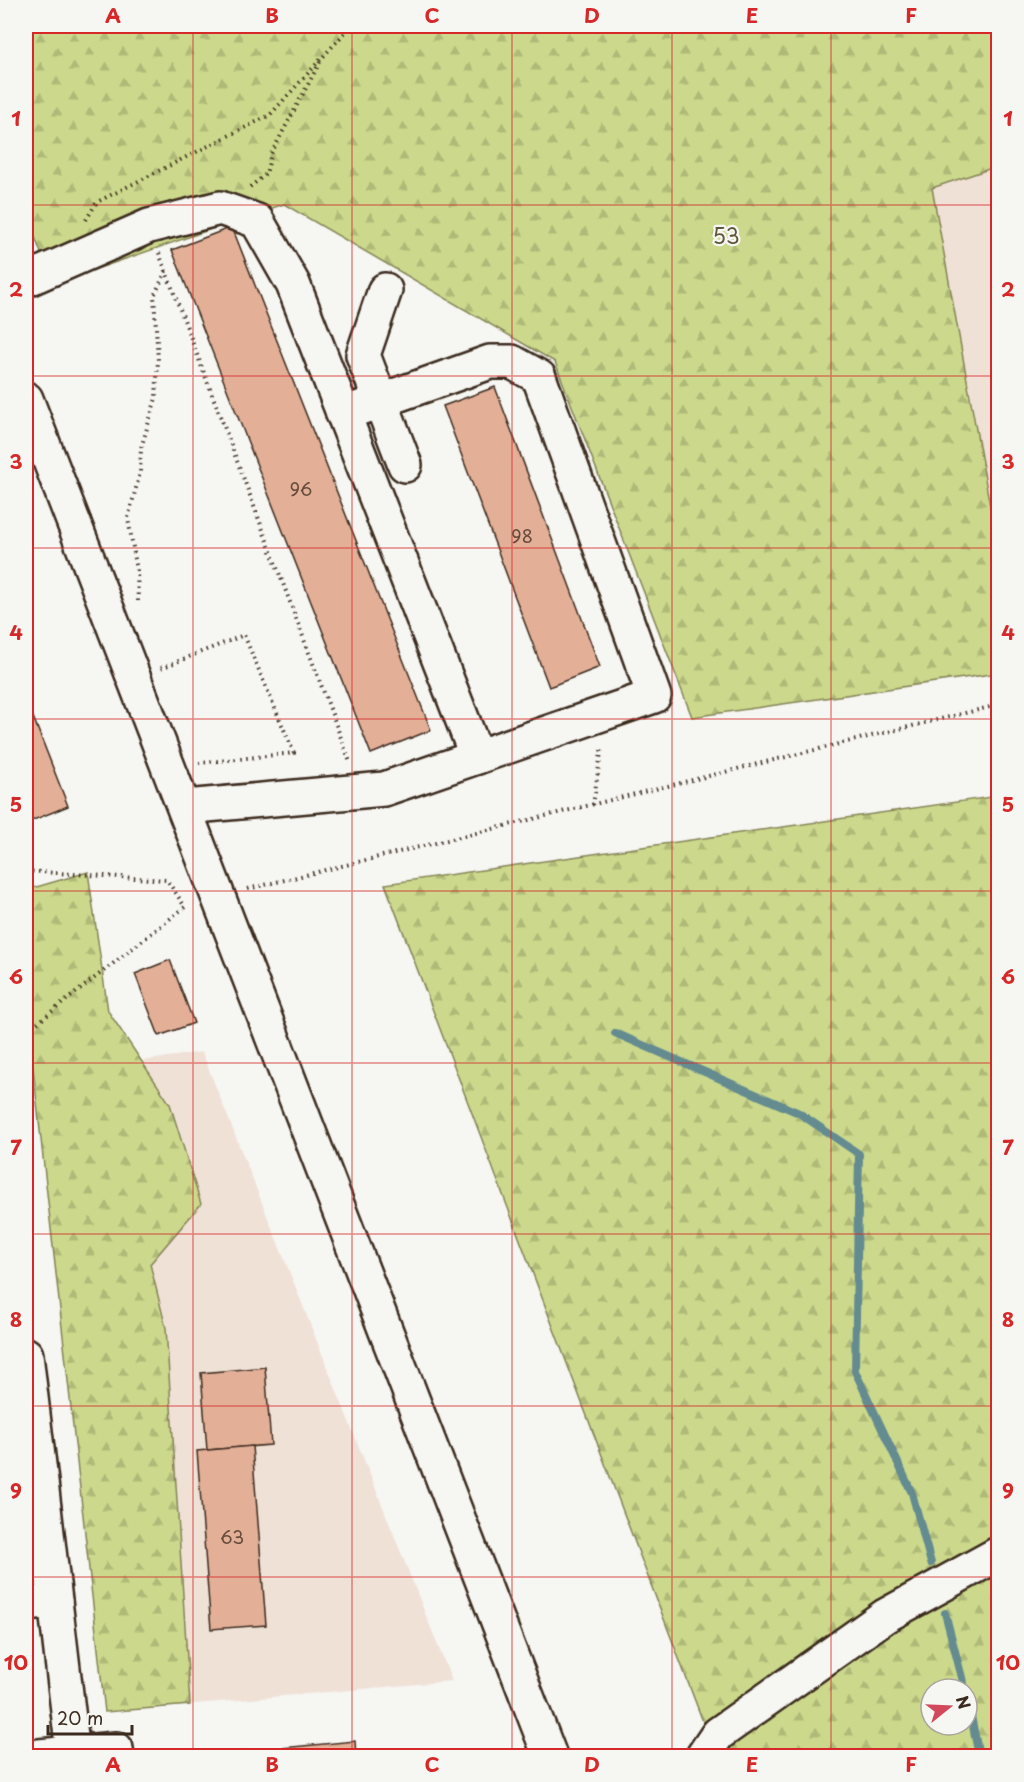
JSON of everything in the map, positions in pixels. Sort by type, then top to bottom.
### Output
[{"type":"street","points":[[26,280],[149,226],[219,208],[257,222],[293,284],[477,757]]},
{"type":"street","points":[[385,290],[363,355],[405,465]]},
{"type":"street","points":[[185,807],[384,789],[654,696],[539,377],[512,362],[490,362],[343,414]]},
{"type":"street","points":[[26,399],[550,1756]]},
{"type":"street","points":[[26,1355],[40,1602],[73,1753]]},
{"type":"street","points":[[704,1756],[717,1734],[885,1616],[999,1554]]},
{"type":"street","points":[[39,1756],[116,1749],[117,1756]]},
{"type":"path","points":[[60,265],[97,202],[270,115],[351,26]]},
{"type":"path","points":[[219,208],[266,174],[271,154],[322,57]]},
{"type":"path","points":[[149,226],[361,791]]},
{"type":"path","points":[[138,603],[137,571],[128,518],[140,473],[141,448],[156,398],[158,360],[154,296],[166,271]]},
{"type":"path","points":[[154,671],[244,635],[294,753],[198,763]]},
{"type":"path","points":[[244,890],[999,705]]},
{"type":"path","points":[[593,805],[607,712]]},
{"type":"path","points":[[26,871],[167,880],[185,907],[26,1032]]},
{"type":"shaded area","points":[[998,166],[998,550],[932,188]]},
{"type":"shaded area","points":[[202,1052],[452,1681],[105,1712],[35,1077]]},
{"type":"green space","name":"53","points":[[26,26],[998,26],[998,166],[932,188],[998,550],[998,673],[692,717],[555,362],[284,204],[53,284],[26,214]]},
{"type":"green space","points":[[998,796],[998,1756],[716,1756],[385,884]]},
{"type":"green space","points":[[88,872],[108,1011],[170,1104],[201,1204],[150,1264],[166,1328],[190,1705],[105,1712],[26,1005],[26,890]]},
{"type":"building","points":[[232,227],[431,730],[371,754],[172,250]]},
{"type":"building","points":[[495,387],[600,667],[549,687],[443,406]]},
{"type":"building","points":[[26,699],[68,806],[26,823]]},
{"type":"building","points":[[170,960],[194,1023],[159,1036],[135,974]]},
{"type":"building","points":[[265,1367],[271,1445],[207,1450],[201,1373]]},
{"type":"building","points":[[252,1446],[266,1625],[211,1629],[197,1451]]},
{"type":"building","points":[[355,1741],[356,1756],[197,1756]]},
{"type":"waterway","points":[[615,1033],[799,1113],[859,1154],[855,1371],[912,1493],[931,1563]]},
{"type":"waterway","points":[[945,1613],[962,1677]]},
{"type":"waterway","points":[[975,1737],[979,1756]]}]
